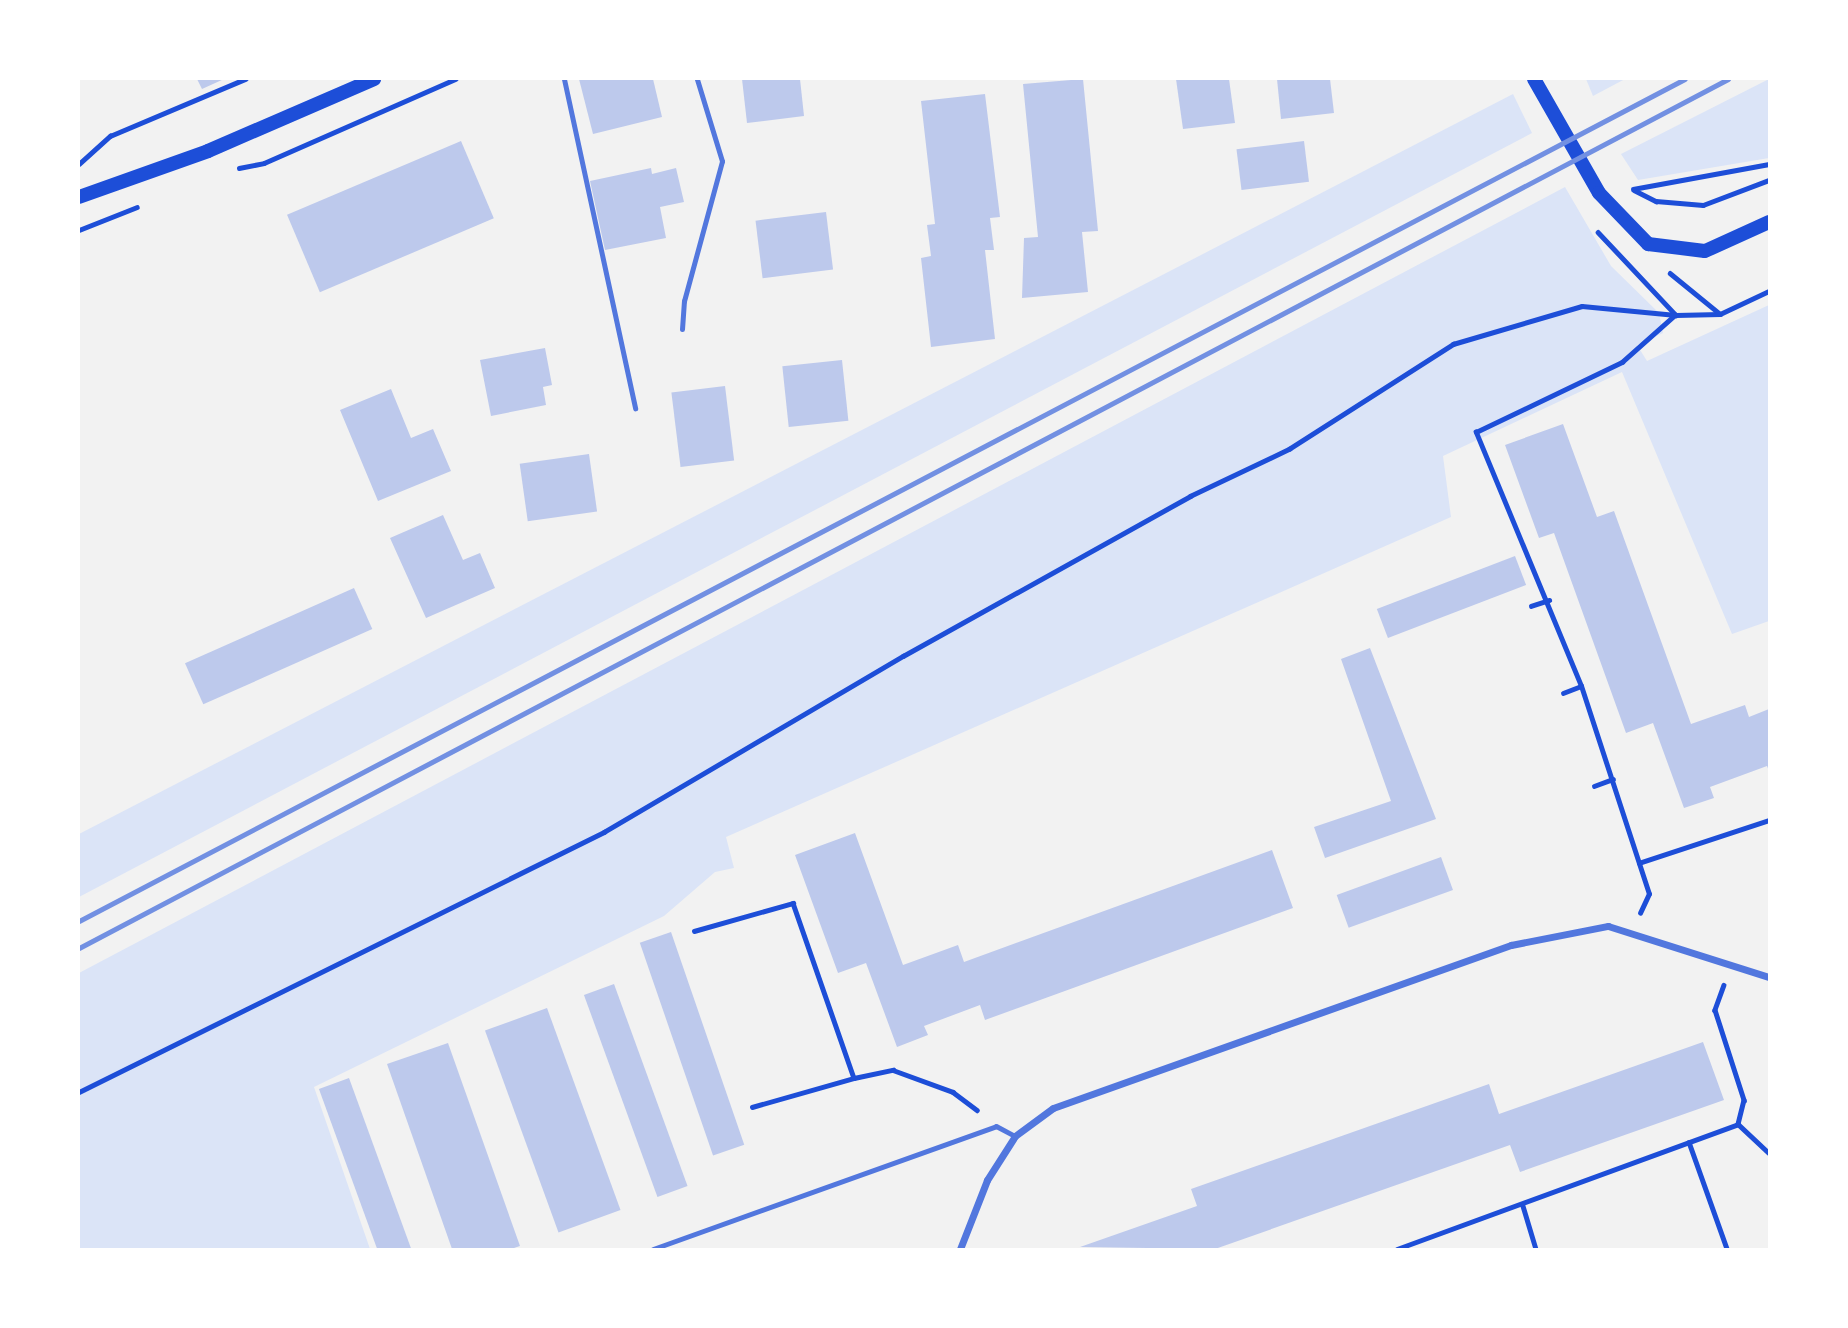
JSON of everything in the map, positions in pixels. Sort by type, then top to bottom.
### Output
[{"type":"main road","points":[[79,197],[208,151],[374,79]]},
{"type":"main road","points":[[1534,79],[1599,193],[1648,244],[1705,251],[1769,222]]},
{"type":"street","points":[[960,1249],[987,1180],[1014,1136],[1053,1108],[1511,945],[1582,928],[1631,933],[1730,968],[1769,977]]},
{"type":"lane","points":[[564,79],[635,408]]},
{"type":"lane","points":[[682,329],[684,301],[722,161],[697,79]]},
{"type":"lane","points":[[653,1249],[996,1126],[1014,1136]]},
{"type":"path","points":[[79,164],[110,136],[245,79]]},
{"type":"path","points":[[1769,164],[1633,189],[1656,201],[1703,205],[1769,180]]},
{"type":"path","points":[[1648,244],[1679,286],[1720,314],[1769,290]]},
{"type":"path","points":[[79,1092],[604,832],[903,656],[1190,496],[1289,449],[1453,344],[1582,306],[1676,315],[1622,362],[1476,432],[1549,600],[1613,779],[1649,894],[1631,933]]},
{"type":"path","points":[[1531,606],[1549,600]]},
{"type":"path","points":[[1563,693],[1581,686]]},
{"type":"path","points":[[1594,786],[1613,779]]},
{"type":"path","points":[[1639,863],[1769,820]]},
{"type":"path","points":[[694,931],[793,903],[854,1078]]},
{"type":"path","points":[[1730,968],[1715,1010],[1744,1100],[1738,1124]]},
{"type":"path","points":[[752,1107],[854,1078],[893,1070],[953,1092],[996,1126]]},
{"type":"path","points":[[1397,1249],[1523,1206],[1738,1124]]},
{"type":"path","points":[[1738,1124],[1769,1153]]},
{"type":"path","points":[[1689,1142],[1727,1249]]},
{"type":"path","points":[[1523,1206],[1536,1249]]},
{"type":"shaded area","points":[[1586,79],[1625,79],[1593,96]]},
{"type":"shaded area","points":[[1769,79],[1769,158],[1638,180],[1621,154]]},
{"type":"shaded area","points":[[1513,94],[1532,133],[79,897],[79,834]]},
{"type":"shaded area","points":[[1565,187],[1611,266],[1659,313],[1663,333],[1637,345],[1647,361],[1769,305],[1769,621],[1732,634],[1622,372],[1443,456],[1451,517],[726,837],[734,868],[715,872],[664,916],[314,1087],[370,1249],[79,1249],[79,973]]},
{"type":"building","points":[[197,79],[224,79],[202,89]]},
{"type":"building","points":[[579,79],[653,79],[662,117],[593,134]]},
{"type":"building","points":[[742,79],[800,79],[804,116],[747,123]]},
{"type":"building","points":[[1083,79],[1098,231],[1082,232],[1088,292],[1022,298],[1024,238],[1038,237],[1023,84]]},
{"type":"building","points":[[1176,79],[1229,79],[1235,123],[1183,129]]},
{"type":"building","points":[[1277,79],[1330,79],[1334,113],[1281,119]]},
{"type":"building","points":[[985,94],[1000,217],[990,218],[994,250],[985,250],[995,339],[931,347],[921,258],[931,256],[927,225],[935,224],[921,101]]},
{"type":"building","points":[[461,141],[494,218],[320,292],[287,215]]},
{"type":"building","points":[[1304,141],[1309,182],[1242,190],[1237,149]]},
{"type":"building","points":[[651,168],[652,174],[676,168],[684,202],[660,207],[666,238],[605,250],[590,181]]},
{"type":"building","points":[[826,212],[833,270],[763,278],[756,221]]},
{"type":"building","points":[[545,348],[552,385],[543,387],[546,405],[491,416],[480,360]]},
{"type":"building","points":[[842,360],[848,421],[789,427],[782,366]]},
{"type":"building","points":[[725,386],[734,460],[681,467],[671,393]]},
{"type":"building","points":[[391,389],[411,438],[433,429],[451,471],[378,501],[340,410]]},
{"type":"building","points":[[1563,424],[1597,517],[1614,511],[1691,724],[1745,705],[1749,717],[1769,709],[1769,771],[1767,766],[1710,787],[1714,798],[1684,808],[1653,723],[1626,733],[1554,533],[1539,538],[1505,445]]},
{"type":"building","points":[[589,454],[597,511],[528,521],[520,464]]},
{"type":"building","points":[[443,515],[463,560],[480,553],[495,588],[426,618],[390,538]]},
{"type":"building","points":[[1515,556],[1526,585],[1388,638],[1377,609]]},
{"type":"building","points":[[354,588],[372,629],[203,704],[185,663]]},
{"type":"building","points":[[1370,648],[1436,819],[1325,858],[1314,827],[1391,801],[1341,659]]},
{"type":"building","points":[[855,833],[903,965],[958,945],[964,962],[1272,850],[1293,908],[985,1020],[980,1005],[924,1026],[928,1035],[897,1047],[866,963],[838,973],[795,855]]},
{"type":"building","points":[[1441,857],[1453,890],[1349,928],[1337,895]]},
{"type":"building","points":[[671,932],[744,1145],[713,1155],[640,943]]},
{"type":"building","points":[[614,984],[688,1186],[657,1197],[584,995]]},
{"type":"building","points":[[547,1008],[621,1210],[559,1233],[485,1031]]},
{"type":"building","points":[[1703,1042],[1724,1100],[1520,1172],[1510,1145],[1215,1249],[1080,1247],[1197,1206],[1191,1189],[1489,1084],[1499,1114]]},
{"type":"building","points":[[448,1043],[520,1246],[511,1249],[452,1249],[387,1064]]},
{"type":"building","points":[[349,1078],[411,1249],[377,1249],[319,1089]]},
{"type":"railway","points":[[79,921],[1685,79]]},
{"type":"railway","points":[[79,948],[1728,79]]}]
